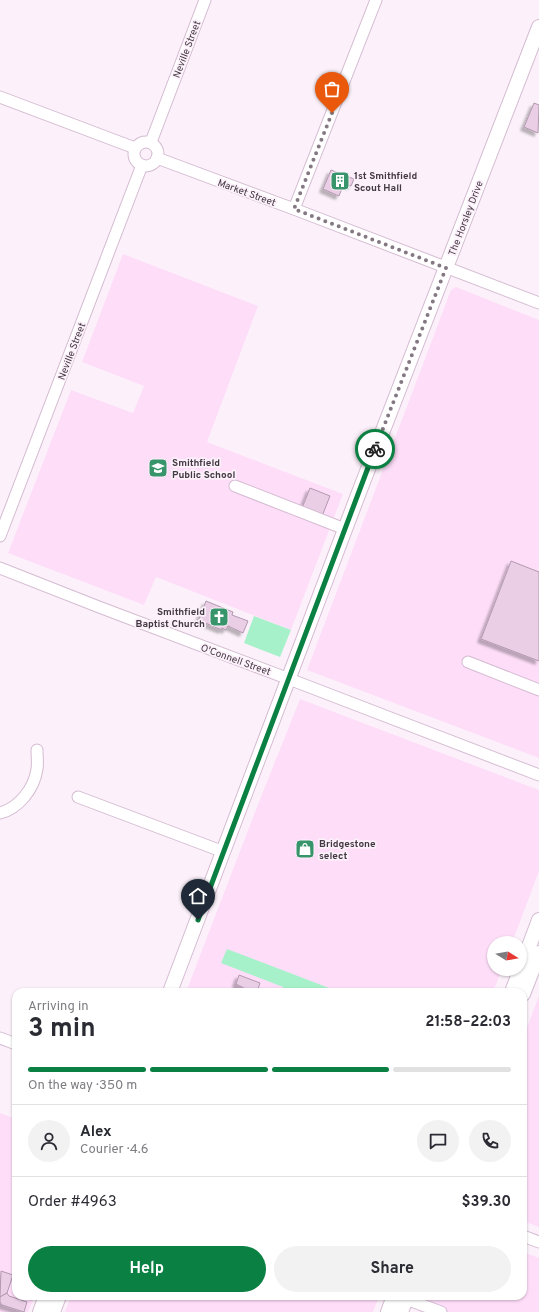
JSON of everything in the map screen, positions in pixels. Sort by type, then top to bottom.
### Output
[{"type":"main road","name":"The Horsley Drive","points":[[172,988],[345,529],[539,28]]},
{"type":"main road","points":[[514,988],[539,920]]},
{"type":"main road","points":[[525,988],[539,953]]},
{"type":"main road","points":[[40,1312],[44,1300]]},
{"type":"main road","points":[[53,1312],[57,1300]]},
{"type":"main road","points":[[388,1312],[399,1300]]},
{"type":"main road","points":[[401,1312],[402,1300]]},
{"type":"street","name":"Neville Street","points":[[151,142],[205,0]]},
{"type":"street","points":[[294,209],[376,0]]},
{"type":"street","points":[[0,97],[136,148]]},
{"type":"street","points":[[142,142],[151,142],[157,149],[158,154],[154,163],[150,165],[142,165],[135,159],[134,154],[136,148],[142,142]]},
{"type":"street","name":"Market Street","points":[[157,158],[539,303]]},
{"type":"street","name":"Neville Street","points":[[0,536],[142,165]]},
{"type":"street","points":[[236,486],[345,529]]},
{"type":"street","name":"O'Connell Street","points":[[0,568],[98,607],[539,775]]},
{"type":"street","points":[[468,662],[539,690]]},
{"type":"street","points":[[0,813],[7,811],[22,801],[31,786],[37,770],[38,750]]},
{"type":"street","points":[[78,797],[224,852]]},
{"type":"street","points":[[0,1038],[12,1042]]},
{"type":"street","points":[[527,1238],[539,1242]]},
{"type":"street","points":[[410,1300],[441,1312]]},
{"type":"shaded area","name":"Smithfield Public School","points":[[123,254],[258,306],[207,442],[343,494],[291,630],[156,577],[144,605],[8,553],[71,390],[133,413],[144,386],[82,362]]},
{"type":"shaded area","points":[[456,287],[539,320],[539,758],[307,670],[451,290]]},
{"type":"shaded area","points":[[300,699],[539,790],[539,871],[515,936],[487,936],[487,976],[499,976],[495,988],[188,988]]},
{"type":"shaded area","points":[[539,996],[539,1227],[527,1222],[527,1028]]},
{"type":"shaded area","points":[[0,1113],[12,1118],[12,1300],[33,1300],[28,1312],[0,1312]]},
{"type":"shaded area","points":[[527,1254],[539,1258],[539,1312],[419,1312],[424,1300],[527,1300]]},
{"type":"shaded area","points":[[70,1300],[378,1300],[373,1312],[65,1312]]},
{"type":"green space","points":[[254,616],[291,630],[280,657],[244,643]]},
{"type":"green space","points":[[227,949],[329,988],[283,988],[221,963]]},
{"type":"building","points":[[534,103],[539,105],[538,133],[524,127]]},
{"type":"building","name":"1st Smithfield Scout Hall","points":[[331,170],[354,179],[351,186],[344,183],[339,196],[323,189]]},
{"type":"building","points":[[310,488],[330,496],[322,516],[302,508]]},
{"type":"building","points":[[511,561],[539,572],[539,661],[481,639]]},
{"type":"building","name":"Smithfield Baptist Church","points":[[206,601],[233,612],[232,615],[248,621],[243,633],[228,626],[226,630],[222,628],[222,630],[199,619]]},
{"type":"building","points":[[239,975],[260,983],[258,988],[244,988],[236,984]]},
{"type":"building","points":[[1,1271],[12,1275],[12,1278],[7,1293],[0,1297]]},
{"type":"building","points":[[7,1293],[12,1297],[12,1300],[27,1302],[24,1312],[2,1305],[0,1302],[0,1297]]},
{"type":"way so far","points":[[332,113],[294,209],[446,268],[375,449]]},
{"type":"place","name":"1st Smithfield Scout Hall","points":[[340,181]]},
{"type":"place","name":"Smithfield Public School","points":[[158,468]]},
{"type":"place","name":"Smithfield Baptist Church","points":[[219,617]]},
{"type":"place","name":"Bridgestone select","points":[[305,849]]},
{"type":"route","points":[[198,920],[375,449]]}]
